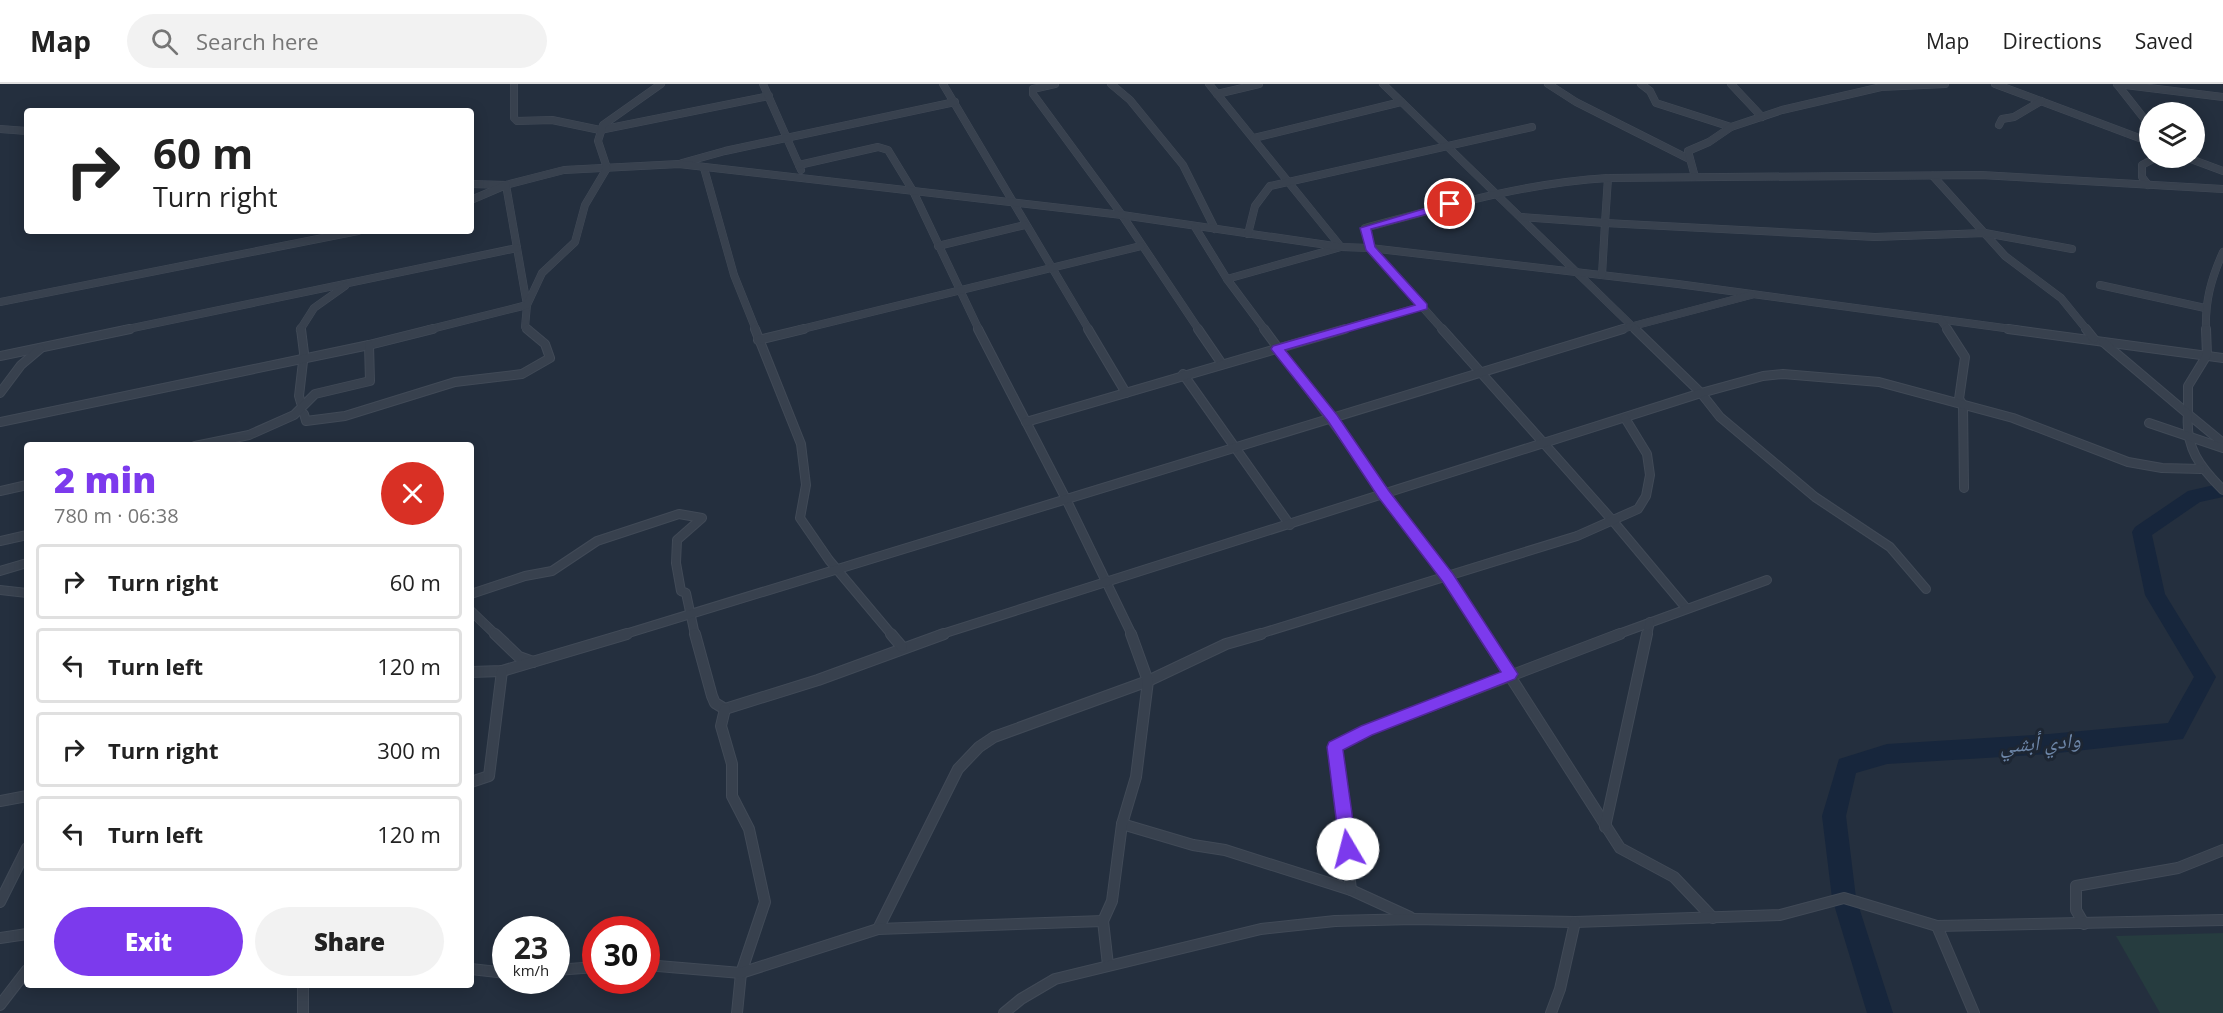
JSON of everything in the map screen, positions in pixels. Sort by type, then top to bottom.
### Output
[{"type":"street","points":[[514,84],[514,118],[517,121],[552,120],[600,130],[769,96]]},
{"type":"street","points":[[608,168],[598,146],[600,130],[617,114],[661,84]]},
{"type":"street","points":[[763,84],[805,177]]},
{"type":"street","points":[[943,84],[1049,267],[1126,393]]},
{"type":"street","points":[[1055,84],[1034,89],[1033,94],[1122,215],[1222,364]]},
{"type":"street","points":[[1111,84],[1130,100],[1183,165],[1215,229]]},
{"type":"street","points":[[1209,84],[1341,247]]},
{"type":"street","points":[[1217,94],[1259,84]]},
{"type":"street","points":[[1383,84],[1444,146],[1521,217],[1701,393],[1720,417],[1815,497],[1890,547],[1926,589]]},
{"type":"street","points":[[1548,84],[1576,102],[1689,159]]},
{"type":"street","points":[[1641,84],[1650,91],[1656,103],[1731,127]]},
{"type":"street","points":[[1641,84],[1649,84]]},
{"type":"street","points":[[1731,84],[1762,117]]},
{"type":"street","points":[[1695,177],[1688,151],[1709,142],[1731,127],[1881,87],[1945,84]]},
{"type":"street","points":[[1995,84],[2139,138]]},
{"type":"street","points":[[2117,84],[2223,97]]},
{"type":"street","points":[[2117,84],[2139,112]]},
{"type":"street","points":[[1999,125],[2002,119],[2014,117],[2041,101]]},
{"type":"street","points":[[679,164],[699,156],[955,102]]},
{"type":"street","points":[[1254,138],[1401,102]]},
{"type":"street","points":[[1248,234],[1250,218],[1270,186],[1532,127]]},
{"type":"street","points":[[0,129],[24,131]]},
{"type":"street","points":[[799,165],[883,147],[888,150],[913,191],[958,290],[1066,498],[1133,639],[1148,681],[1136,777],[1122,824],[1112,901],[1103,921],[1108,965]]},
{"type":"street","points":[[474,199],[506,185],[547,172],[679,164],[1122,215],[1341,247],[1370,248],[1602,275],[2223,358]]},
{"type":"street","points":[[2205,164],[2223,171]]},
{"type":"street","points":[[527,305],[542,273],[575,242],[581,213],[608,168]]},
{"type":"street","points":[[704,168],[734,274],[758,340],[801,444],[806,485],[800,518],[829,560],[902,647]]},
{"type":"street","points":[[2142,168],[2142,177],[2148,185]]},
{"type":"street","points":[[1686,608],[1613,521],[1370,248],[1365,228],[1494,193],[1559,181],[1608,178],[1981,175],[2223,189]]},
{"type":"street","points":[[1933,176],[2014,265],[2061,298],[2098,340],[2223,446]]},
{"type":"street","points":[[1602,275],[1608,178]]},
{"type":"street","points":[[474,184],[506,185]]},
{"type":"street","points":[[304,414],[306,421],[345,416],[455,382],[489,376],[522,374],[550,358],[545,344],[525,327],[527,305],[506,185]]},
{"type":"street","points":[[1521,217],[1875,237],[1985,233],[2072,249]]},
{"type":"street","points":[[938,246],[1025,225]]},
{"type":"street","points":[[1196,227],[1227,279],[1277,349],[1332,418],[1384,494],[1448,578],[1620,848],[1674,877],[1713,918]]},
{"type":"street","points":[[0,302],[343,234]]},
{"type":"street","points":[[758,340],[1141,246]]},
{"type":"street","points":[[1227,279],[1341,247]]},
{"type":"street","points":[[0,356],[517,248]]},
{"type":"street","points":[[2223,252],[2210,282],[2205,308],[2207,355],[2188,386],[2185,436],[2201,469],[2223,490]]},
{"type":"street","points":[[301,403],[299,396],[303,359],[300,331],[314,308],[350,283]]},
{"type":"street","points":[[2100,285],[2205,308]]},
{"type":"street","points":[[474,672],[502,671],[533,663],[688,613],[839,570],[1066,498],[1632,326],[1702,310],[1753,294]]},
{"type":"street","points":[[0,422],[369,345],[527,305]]},
{"type":"street","points":[[1026,422],[1183,374],[1423,306]]},
{"type":"street","points":[[1941,320],[1965,357],[1959,399],[1963,405],[1964,488]]},
{"type":"street","points":[[238,442],[294,415],[315,394],[370,381],[369,345]]},
{"type":"street","points":[[0,393],[21,365],[42,348]]},
{"type":"street","points":[[1183,374],[1290,525]]},
{"type":"street","points":[[474,593],[525,576],[552,571],[597,541],[679,514],[702,518],[677,540],[679,582],[681,591],[686,593],[688,613],[712,696],[715,703],[725,709],[818,680],[902,647],[1104,582],[1701,393],[1762,376],[1799,374],[1879,382],[2013,418],[2128,462],[2162,468],[2201,469]]},
{"type":"street","points":[[878,929],[958,769],[979,747],[994,737],[1148,681],[1226,644],[1448,578],[1577,536],[1638,509],[1646,496],[1650,475],[1647,454],[1624,418]]},
{"type":"street","points":[[2149,423],[2223,446]]},
{"type":"street","points":[[215,442],[249,435]]},
{"type":"street","points":[[0,491],[24,486]]},
{"type":"street","points":[[0,540],[24,536]]},
{"type":"street","points":[[0,571],[24,564]]},
{"type":"street","points":[[1351,890],[1335,747],[1366,731],[1510,674],[1767,580]]},
{"type":"street","points":[[0,590],[24,592]]},
{"type":"street","points":[[474,613],[519,657],[533,663]]},
{"type":"street","points":[[1605,827],[1625,727],[1650,622]]},
{"type":"street","points":[[474,781],[489,776],[502,671]]},
{"type":"street","points":[[725,709],[721,726],[732,764],[732,796],[749,829],[765,902],[741,973],[737,1013]]},
{"type":"street","points":[[0,801],[24,797]]},
{"type":"street","points":[[1122,824],[1193,845],[1225,850],[1351,890],[1413,919]]},
{"type":"street","points":[[2084,924],[2076,910],[2076,886],[2178,868],[2223,850]]},
{"type":"street","points":[[0,902],[24,854]]},
{"type":"street","points":[[1004,1013],[1021,999],[1055,979],[1261,929],[1335,921],[1413,919],[1575,922],[1780,915],[1844,898],[1937,926],[2223,920]]},
{"type":"street","points":[[660,966],[741,973],[878,929],[1103,921]]},
{"type":"street","points":[[1551,1013],[1560,989],[1575,922]]},
{"type":"street","points":[[1937,926],[1974,1013]]},
{"type":"street","points":[[0,938],[24,934]]},
{"type":"street","points":[[474,969],[492,971]]},
{"type":"street","points":[[0,1005],[24,974]]},
{"type":"street","points":[[303,988],[303,1013]]},
{"type":"green space","points":[[2223,933],[2223,1013],[2160,1013],[2116,936]]},
{"type":"waterway","name":"وادي أبشي","points":[[1880,1013],[1844,898],[1834,816],[1847,766],[1887,754],[2049,744],[2175,732],[2205,677],[2155,595],[2142,532],[2195,496],[2223,490]]},
{"type":"route","points":[[1348,849],[1335,747],[1351,737],[1510,674],[1448,578],[1384,494],[1332,418],[1277,349],[1423,306],[1370,248],[1365,228],[1450,204]]}]
